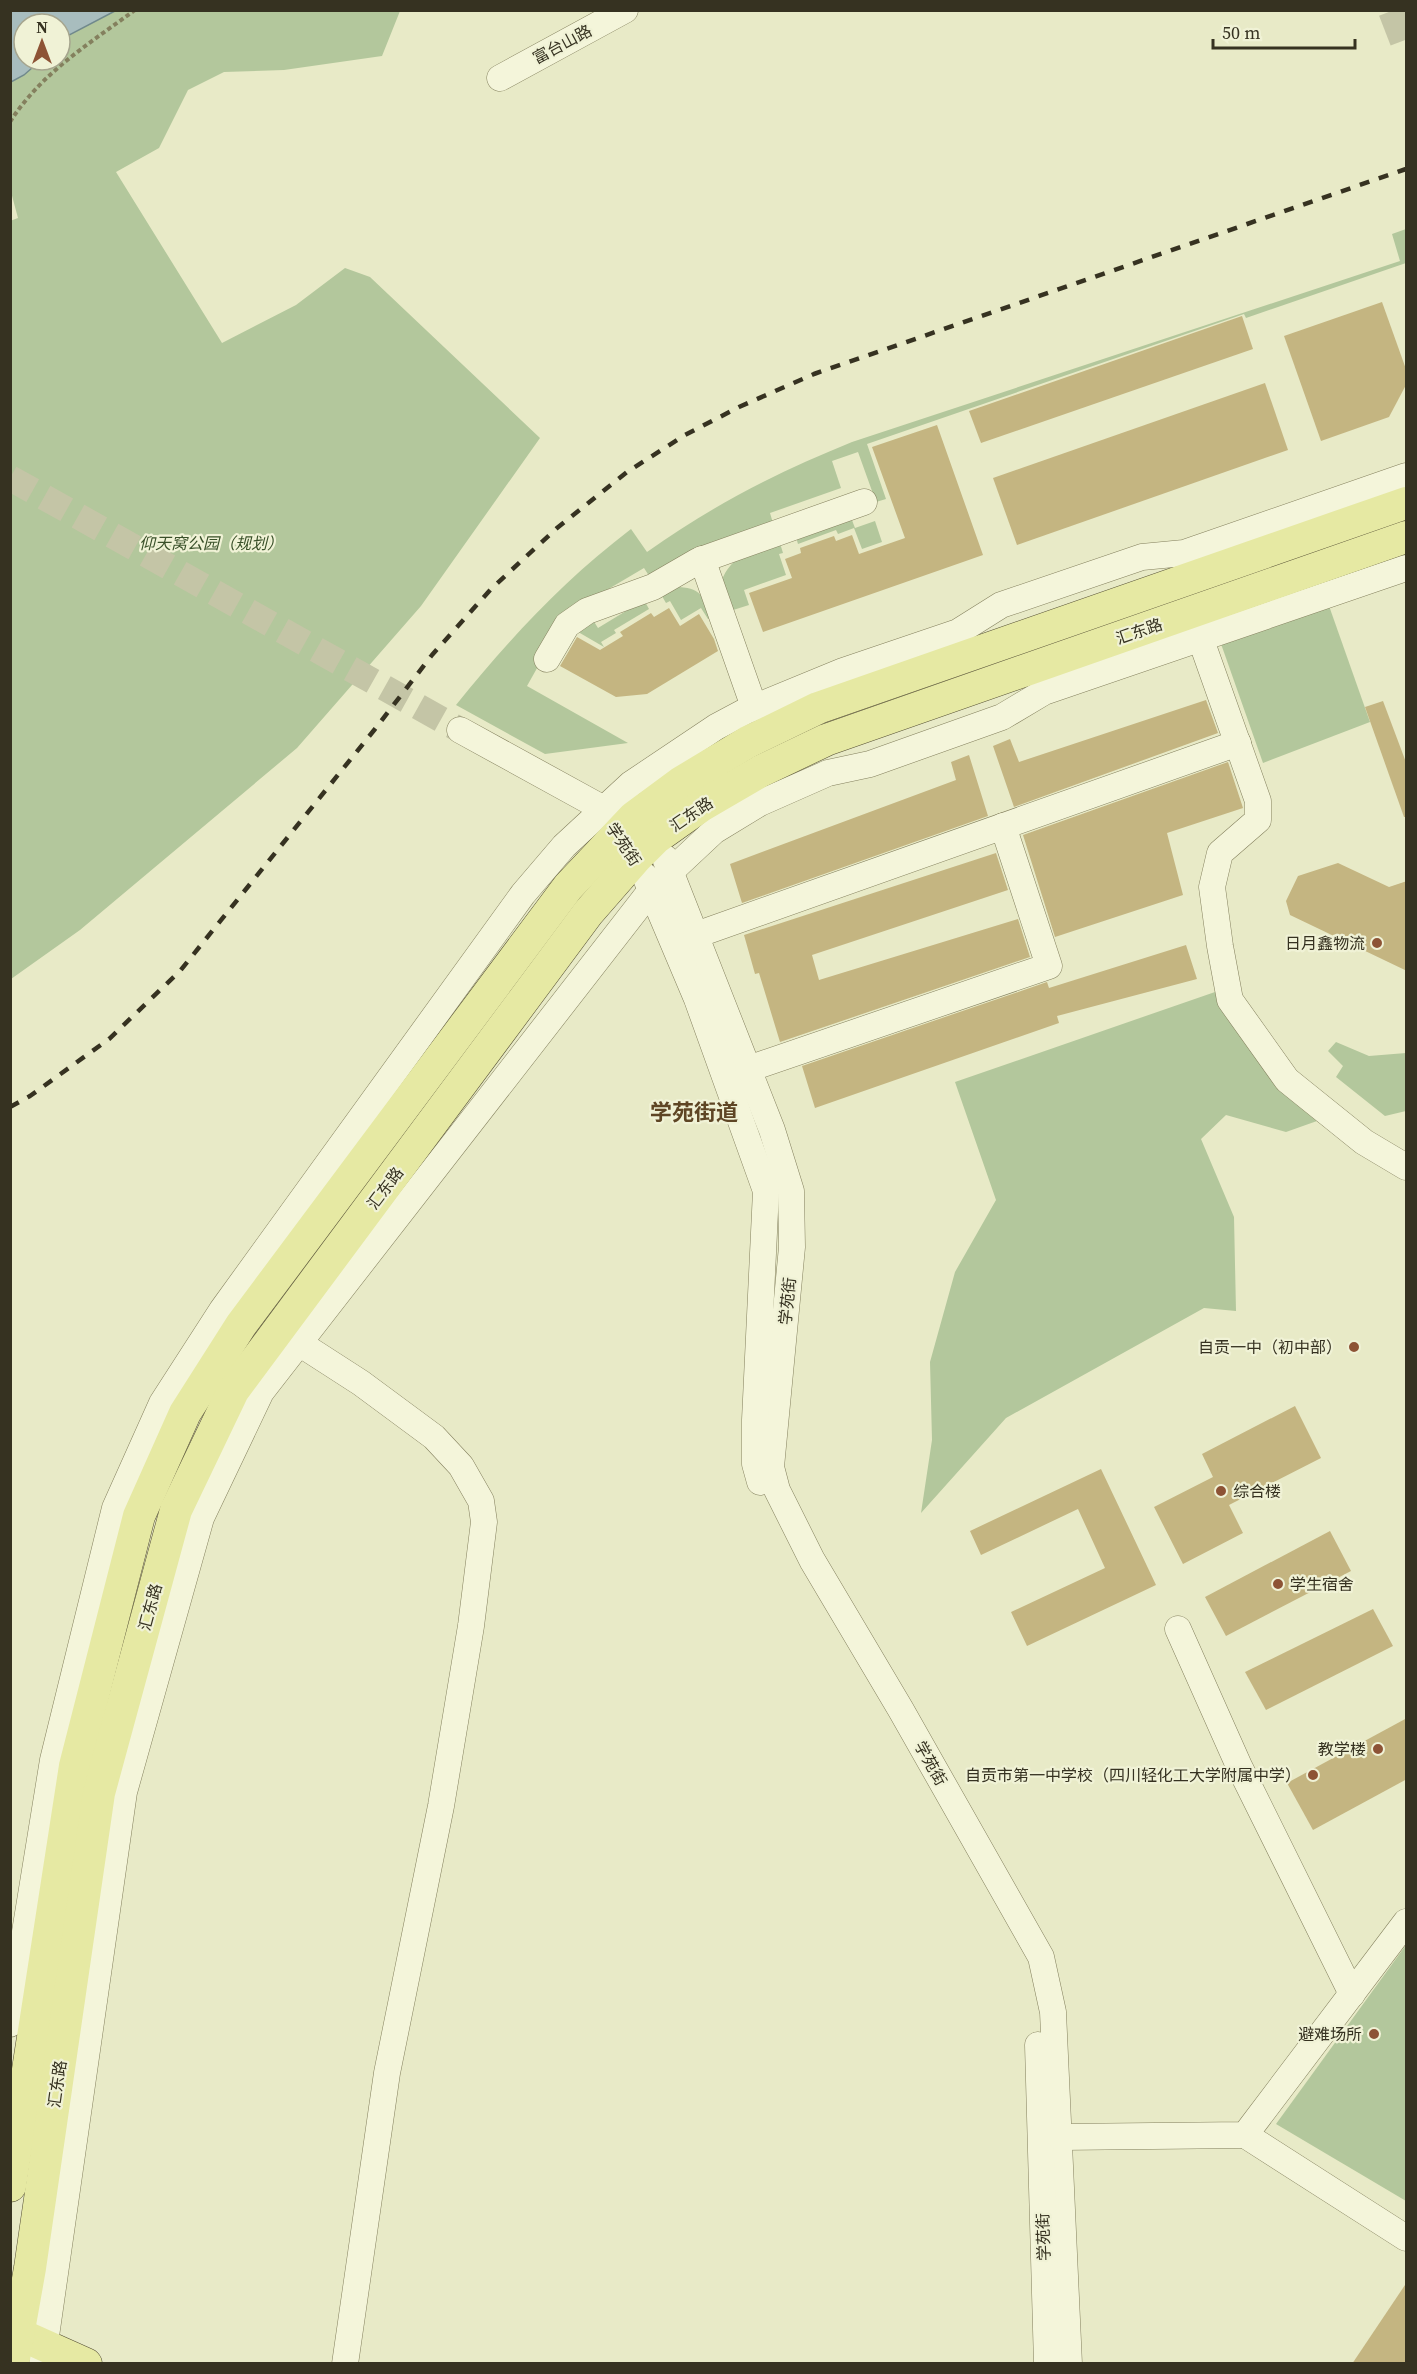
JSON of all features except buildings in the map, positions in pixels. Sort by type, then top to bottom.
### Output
[{"type":"main road","name":"汇东路","points":[[10,2186],[75,1766],[139,1516],[185,1413],[248,1316],[568,887],[680,783],[748,742],[818,708],[1407,503]]},
{"type":"main road","name":"汇东路","points":[[23,2351],[99,1793],[176,1510],[233,1391],[588,913],[629,832],[701,806],[761,771],[826,740],[1407,537]]},
{"type":"main road","points":[[23,2351],[87,2364]]},
{"type":"street","name":"富台山路","points":[[500,78],[625,10]]},
{"type":"street","points":[[629,832],[630,784],[716,727],[754,707],[843,671],[958,632],[1001,605],[1142,557],[1184,553],[1407,476]]},
{"type":"street","points":[[547,659],[562,632],[573,620],[587,611],[653,587],[702,559],[864,502]]},
{"type":"street","points":[[1312,508],[1362,518]]},
{"type":"street","points":[[702,559],[754,707]]},
{"type":"street","points":[[23,2351],[124,1792],[201,1518],[261,1392],[299,1343],[652,889],[714,831],[760,803],[828,774],[870,764],[1002,717],[1044,692],[1407,568]]},
{"type":"street","points":[[1193,642],[1215,605]]},
{"type":"street","points":[[1193,642],[1238,743],[1258,801],[1258,820],[1220,854],[1212,887],[1230,1000],[1287,1080],[1364,1142],[1407,1167]]},
{"type":"street","points":[[818,708],[843,671]]},
{"type":"street","points":[[460,730],[629,832]]},
{"type":"street","points":[[696,935],[1238,743]]},
{"type":"street","points":[[748,1069],[1049,966],[1003,826]]},
{"type":"street","points":[[10,2024],[18,1935],[53,1760],[115,1508],[162,1403],[222,1310],[523,894],[564,846],[629,832]]},
{"type":"street","name":"学苑街","points":[[629,832],[671,871],[772,1130],[791,1191],[792,1248],[771,1467],[777,1490],[812,1560],[901,1710],[1041,1957],[1053,2012],[1069,2364]]},
{"type":"street","name":"学苑街","points":[[629,832],[697,999],[766,1191],[755,1420],[755,1464],[764,1496],[786,1546],[1022,1956],[1036,2005],[1047,2364]]},
{"type":"street","points":[[299,1343],[361,1383],[434,1437],[461,1466],[481,1501],[484,1522],[471,1626],[441,1806],[387,2073],[345,2364]]},
{"type":"street","points":[[1178,1629],[1239,1766],[1352,1994]]},
{"type":"street","points":[[1245,2135],[1407,1922]]},
{"type":"street","points":[[1060,2137],[1245,2135],[1407,2238]]},
{"type":"path","points":[[10,122],[28,98],[59,65],[135,10]]},
{"type":"green space","name":"仰天窝公园（规划）","points":[[115,11],[400,11],[382,56],[284,70],[224,72],[188,90],[159,148],[116,172],[222,343],[296,305],[345,268],[370,277],[540,438],[421,606],[297,748],[80,930],[11,979],[10,221],[18,218],[11,192],[11,82],[27,72],[72,72],[72,33]]},
{"type":"green space","points":[[1406,229],[1406,263],[1246,318],[1244,314],[867,444],[886,499],[876,502],[858,452],[832,461],[841,488],[770,513],[775,530],[653,582],[644,568],[583,604],[559,629],[527,686],[628,743],[545,754],[456,705],[538,611],[631,529],[647,552],[721,504],[798,465],[852,442],[1400,261],[1392,234]]},
{"type":"green space","points":[[850,515],[855,528],[875,521],[882,542],[862,549],[854,528],[838,534],[836,530],[798,544],[795,534]]},
{"type":"green space","points":[[779,540],[783,553],[779,554],[786,575],[744,590],[749,605],[730,611],[722,580],[726,571],[745,554]]},
{"type":"green space","points":[[684,587],[700,594],[713,617],[708,619],[701,608],[681,620],[670,601],[666,603],[659,591]]},
{"type":"green space","points":[[644,600],[649,609],[614,630],[616,633],[601,642],[604,647],[573,629],[591,617],[598,628]]},
{"type":"green space","points":[[1328,603],[1370,722],[1263,763],[1220,641]]},
{"type":"green space","points":[[1215,992],[1221,1009],[1276,1086],[1317,1121],[1286,1132],[1226,1115],[1201,1139],[1234,1217],[1236,1311],[1204,1308],[1006,1418],[921,1513],[932,1440],[930,1362],[955,1272],[996,1200],[955,1082]]},
{"type":"green space","points":[[1336,1042],[1369,1056],[1406,1053],[1406,1111],[1385,1116],[1336,1077],[1343,1066],[1328,1051]]},
{"type":"green space","name":"避难场所","points":[[1406,1945],[1406,2201],[1276,2124]]},
{"type":"shaded area","points":[[11,10],[115,10],[72,33],[72,12],[12,12],[12,72],[27,72],[11,82]]},
{"type":"tunnel","points":[[1394,10],[1406,41]]},
{"type":"tunnel","points":[[10,478],[460,730]]},
{"type":"railway","points":[[10,1107],[30,1096],[109,1039],[180,971],[432,655],[491,589],[557,528],[627,472],[685,435],[739,407],[814,374],[1406,169]]},
{"type":"place","name":"日月鑫物流","points":[[1377,943]]},
{"type":"place","name":"自贡一中（初中部）","points":[[1354,1347]]},
{"type":"place","name":"综合楼","points":[[1221,1491]]},
{"type":"place","name":"学生宿舍","points":[[1278,1584]]},
{"type":"place","name":"教学楼","points":[[1378,1749]]},
{"type":"place","name":"自贡市第一中学校（四川轻化工大学附属中学）","points":[[1313,1775]]},
{"type":"place","name":"避难场所","points":[[1374,2034]]},
{"type":"district","name":"学苑街道","points":[[694,1112]]}]
